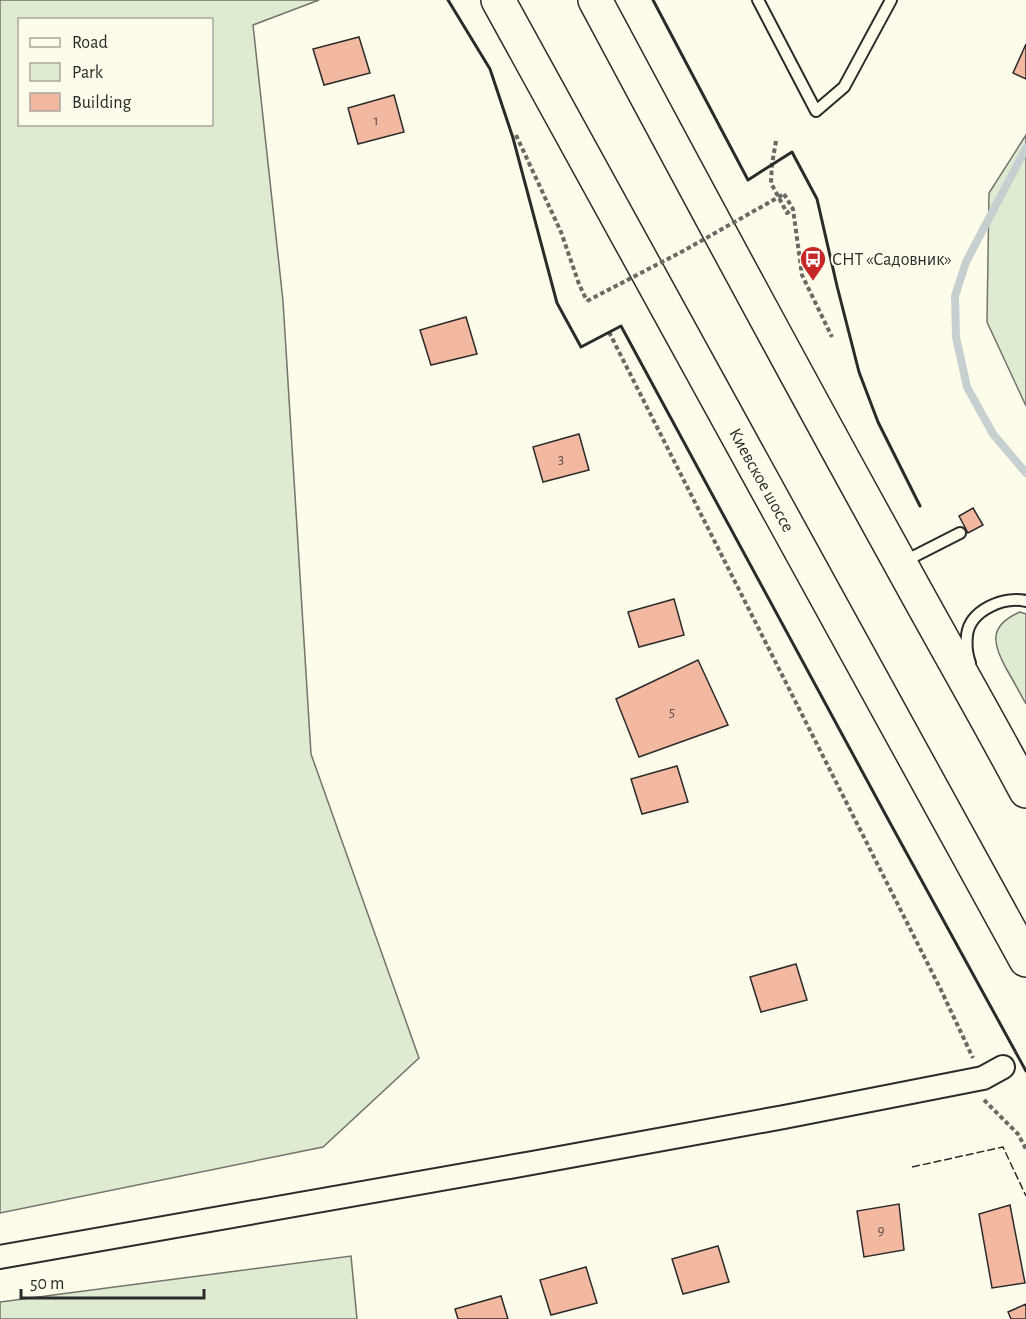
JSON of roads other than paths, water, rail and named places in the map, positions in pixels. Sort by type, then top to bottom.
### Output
[{"type":"highway","name":"Киевское шоссе","points":[[498,0],[1026,960]]},
{"type":"highway","points":[[595,0],[900,564],[986,715],[1026,791]]},
{"type":"street","points":[[0,1257],[784,1117],[976,1079],[1003,1067]]},
{"type":"lane","points":[[758,0],[816,111],[844,87],[891,0]]},
{"type":"lane","points":[[900,564],[960,533]]},
{"type":"lane","points":[[986,715],[968,657],[967,634],[979,614],[999,602],[1026,601]]},
{"type":"waterway","points":[[1026,148],[966,262],[955,296],[956,337],[967,387],[993,434],[1026,473]]},
{"type":"place","name":"СНТ «Садовник»","points":[[813,282]]}]
